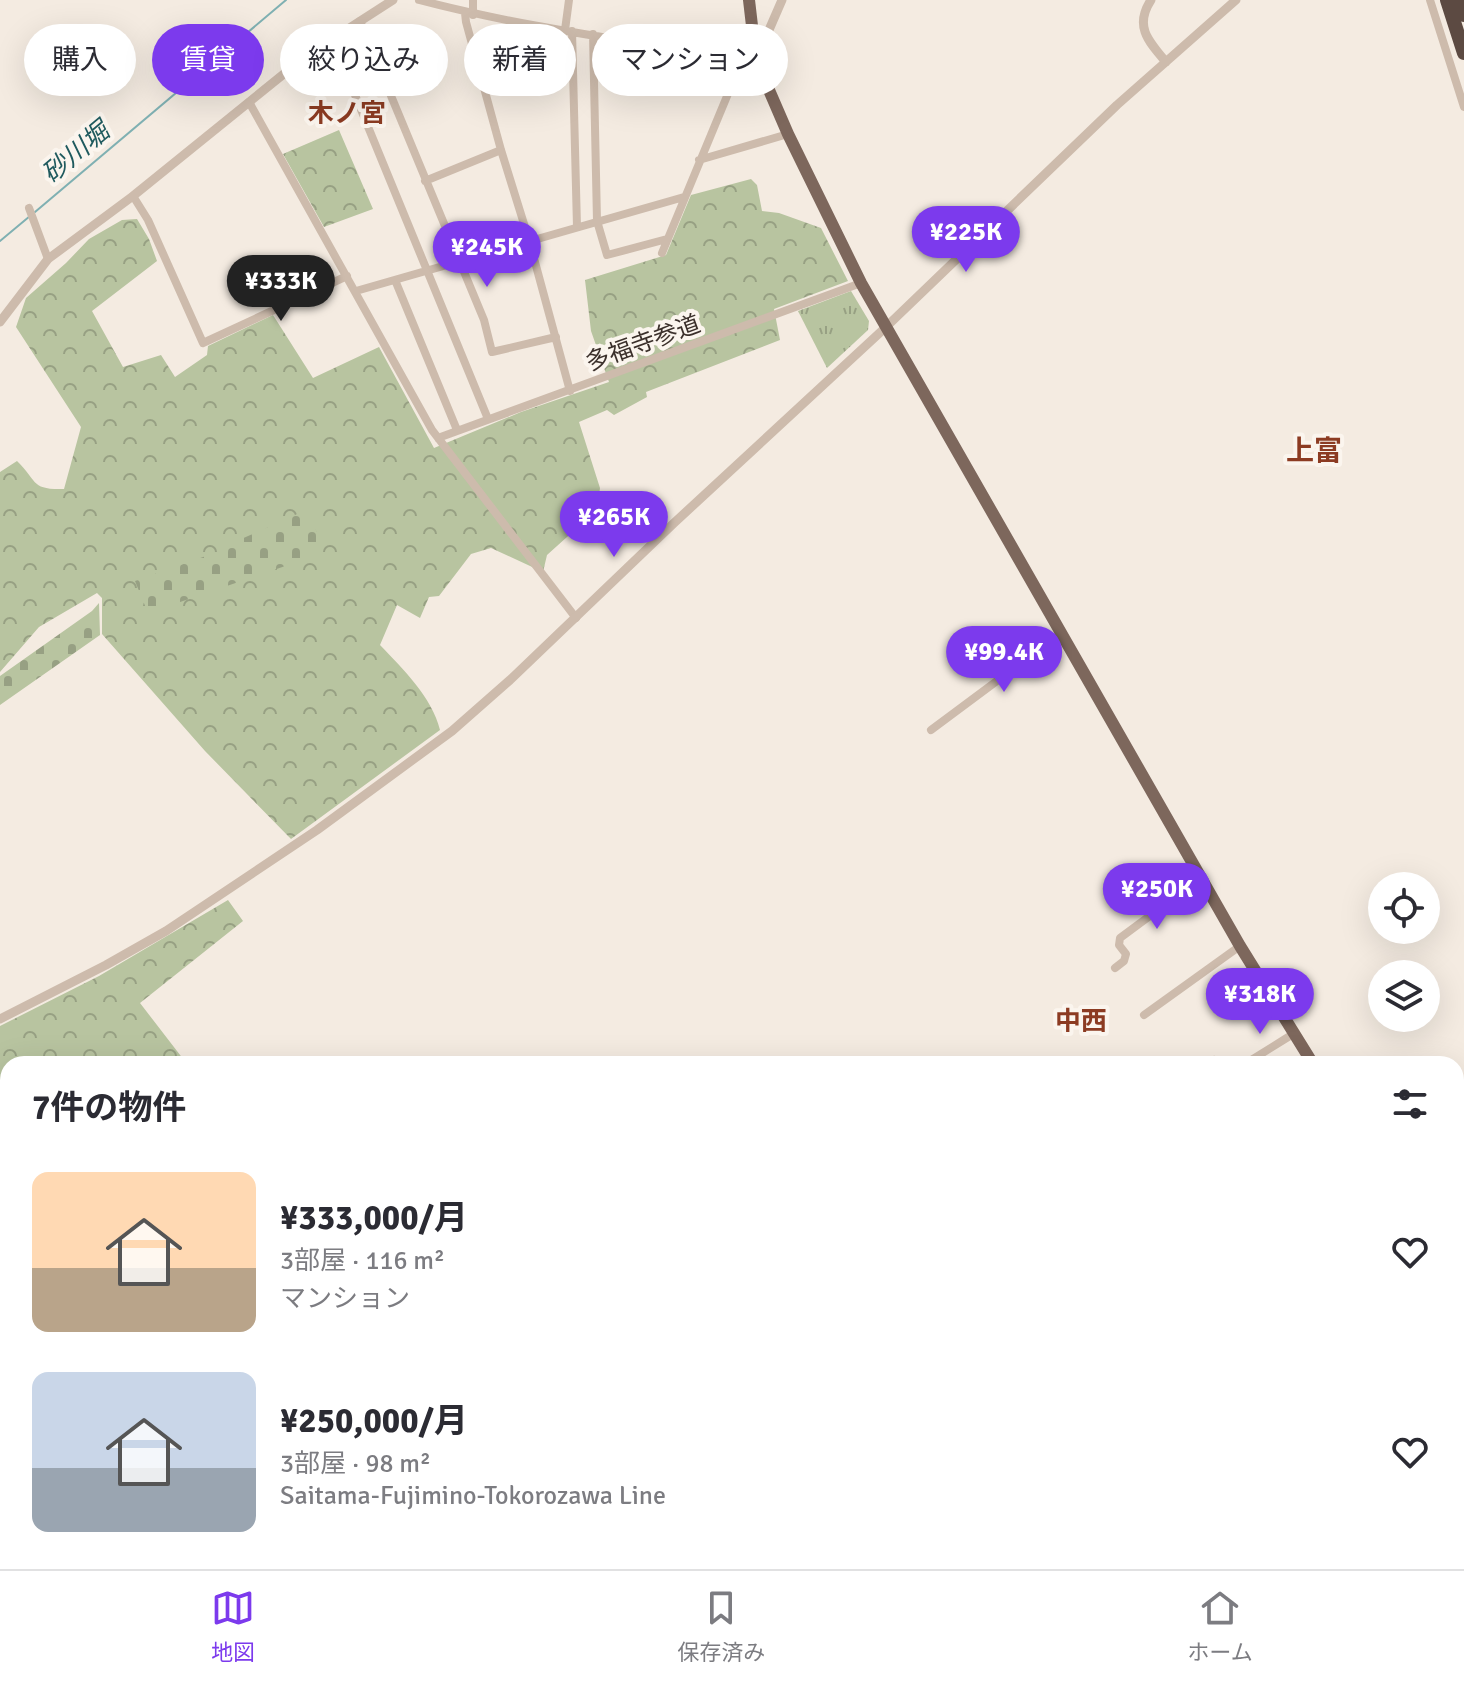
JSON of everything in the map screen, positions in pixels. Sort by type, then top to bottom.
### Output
[{"type":"highway","points":[[1447,0],[1464,53]]},
{"type":"highway","points":[[1460,0],[1464,15]]},
{"type":"main road","points":[[749,0],[752,24]]},
{"type":"main road","points":[[772,96],[861,283],[1240,946],[1308,1056]]},
{"type":"street","points":[[355,24],[393,0]]},
{"type":"street","points":[[419,0],[469,14],[528,24]]},
{"type":"street","points":[[473,0],[466,22],[570,391]]},
{"type":"street","points":[[569,0],[569,24]]},
{"type":"street","points":[[772,24],[782,0]]},
{"type":"street","points":[[1151,0],[1143,15],[1143,31],[1166,62]]},
{"type":"street","points":[[0,1019],[166,931],[317,830],[452,731],[1236,0]]},
{"type":"street","points":[[1430,0],[1464,107]]},
{"type":"street","points":[[360,21],[484,320],[492,352],[556,337]]},
{"type":"street","points":[[0,322],[48,259],[133,196],[280,77]]},
{"type":"street","points":[[355,96],[488,419]]},
{"type":"street","points":[[572,96],[577,227]]},
{"type":"street","points":[[594,96],[597,221],[607,255],[667,239]]},
{"type":"street","points":[[662,253],[727,96]]},
{"type":"street","points":[[249,102],[438,438],[576,618]]},
{"type":"street","points":[[574,126],[595,126]]},
{"type":"street","points":[[699,160],[788,134]]},
{"type":"street","points":[[425,181],[501,150]]},
{"type":"street","points":[[133,196],[148,220],[203,343],[347,276]]},
{"type":"street","points":[[356,291],[684,197]]},
{"type":"street","points":[[29,208],[48,259]]},
{"type":"street","points":[[395,280],[457,430]]},
{"type":"street","name":"多福寺参道","points":[[438,438],[861,283]]},
{"type":"street","points":[[931,730],[1060,634]]},
{"type":"street","points":[[1115,968],[1124,961],[1126,954],[1119,945],[1120,938],[1201,878]]},
{"type":"street","points":[[1144,1015],[1240,946]]},
{"type":"street","points":[[1258,1056],[1293,1034]]},
{"type":"green space","points":[[339,130],[373,209],[324,227],[283,154]]},
{"type":"green space","points":[[751,179],[757,185],[762,211],[779,213],[821,228],[848,281],[774,309],[780,340],[646,392],[647,397],[614,415],[607,410],[579,422],[600,488],[597,510],[547,555],[543,572],[491,548],[471,554],[439,596],[429,597],[420,618],[397,605],[380,645],[424,695],[440,730],[291,839],[205,751],[102,634],[102,598],[97,593],[39,627],[0,672],[0,472],[17,461],[40,486],[64,489],[81,427],[16,327],[26,298],[89,239],[122,220],[137,219],[157,261],[92,311],[123,367],[161,355],[175,377],[207,355],[208,346],[273,315],[313,378],[379,347],[434,448],[521,412],[609,382],[591,331],[585,280],[666,255],[691,195]]},
{"type":"green space","points":[[851,291],[869,321],[868,330],[827,368],[798,311]]},
{"type":"green space","points":[[304,511],[323,545],[294,563],[148,613],[135,581],[240,544],[239,540]]},
{"type":"green space","points":[[99,603],[100,635],[0,705],[0,676]]},
{"type":"green space","points":[[228,900],[243,921],[140,1003],[181,1056],[0,1056],[0,1026],[99,976]]},
{"type":"waterway","name":"砂川堀","points":[[35,212],[286,0]]},
{"type":"waterway","name":"砂川堀","points":[[0,241],[30,216]]},
{"type":"district","name":"木ノ宮","points":[[347,114]]},
{"type":"district","name":"上富","points":[[1314,451]]},
{"type":"district","name":"中西","points":[[1081,1022]]}]
